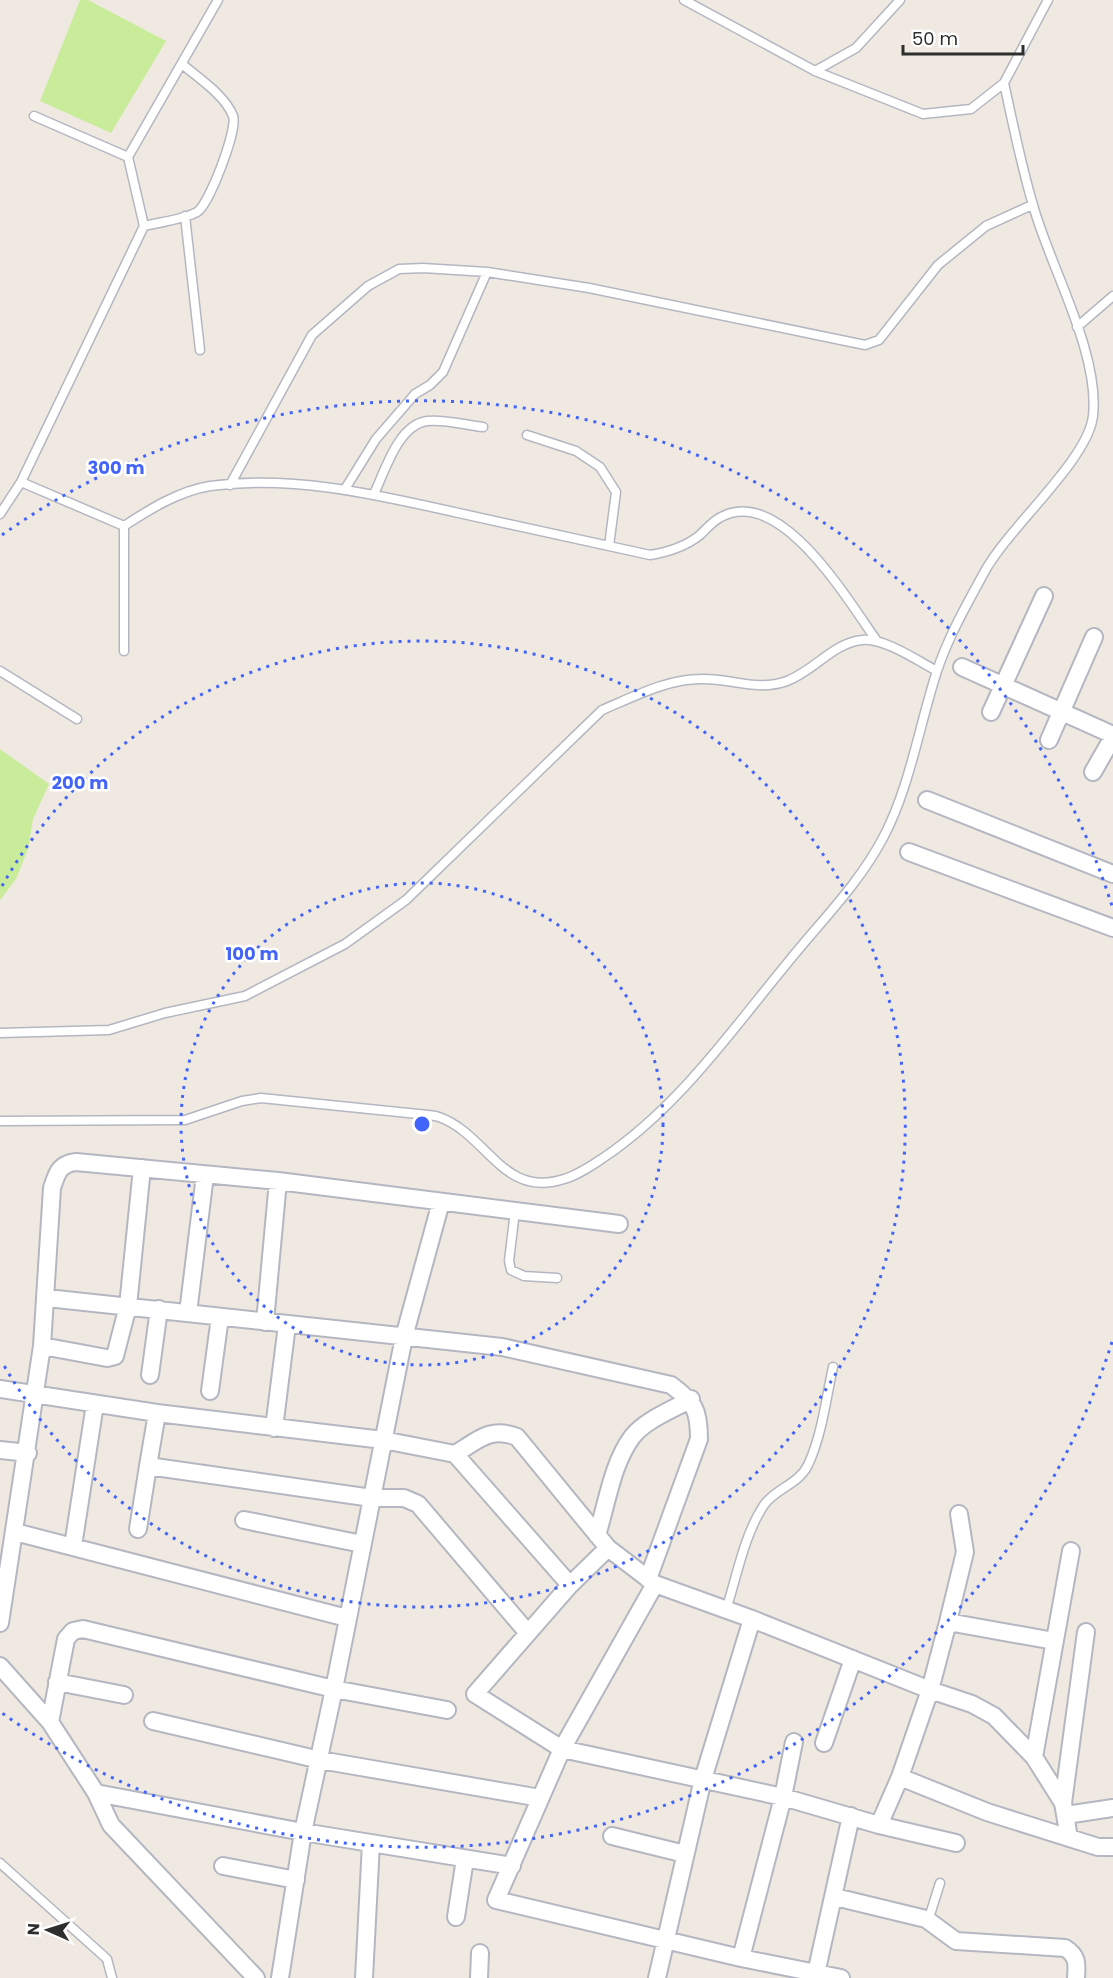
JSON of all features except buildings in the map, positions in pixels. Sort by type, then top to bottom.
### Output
[{"type":"street","points":[[990,712],[1044,596]]},
{"type":"street","points":[[1049,740],[1094,637]]},
{"type":"street","points":[[962,667],[1113,736],[1093,772]]},
{"type":"street","points":[[927,800],[1113,874]]},
{"type":"street","points":[[909,852],[1113,928]]},
{"type":"street","points":[[0,1623],[28,1453],[33,1393],[42,1346],[47,1298],[52,1188],[59,1169],[66,1163],[76,1162],[278,1181],[619,1224]]},
{"type":"street","points":[[42,1346],[107,1358],[115,1356],[128,1306],[142,1168]]},
{"type":"street","points":[[188,1313],[205,1175]]},
{"type":"street","points":[[265,1322],[278,1181]]},
{"type":"street","points":[[280,1978],[303,1832],[320,1760],[404,1337],[441,1202]]},
{"type":"street","points":[[47,1298],[502,1347],[642,1376],[671,1385],[691,1399],[699,1419],[699,1439],[652,1582],[562,1749],[496,1900],[815,1975],[842,1978]]},
{"type":"street","points":[[150,1375],[159,1309]]},
{"type":"street","points":[[210,1391],[220,1317]]},
{"type":"street","points":[[274,1428],[287,1324]]},
{"type":"street","points":[[0,1389],[157,1413],[383,1440],[455,1454],[570,1585]]},
{"type":"street","points":[[691,1399],[647,1424],[632,1437],[621,1459],[603,1541],[570,1585],[475,1694],[562,1749],[783,1797],[879,1825],[956,1843]]},
{"type":"street","points":[[73,1546],[95,1404]]},
{"type":"street","points":[[138,1529],[157,1413]]},
{"type":"street","points":[[455,1454],[489,1433],[504,1431],[517,1437],[603,1541],[652,1582],[930,1690],[972,1704],[994,1716],[1035,1757],[1064,1809]]},
{"type":"street","points":[[0,1450],[28,1453]]},
{"type":"street","points":[[148,1466],[372,1498],[404,1498],[418,1504],[527,1632]]},
{"type":"street","points":[[879,1825],[900,1777],[930,1690],[948,1622],[965,1552],[959,1514]]},
{"type":"street","points":[[244,1520],[362,1544]]},
{"type":"street","points":[[15,1532],[347,1618]]},
{"type":"street","points":[[1035,1757],[1071,1551]]},
{"type":"street","points":[[657,1978],[703,1779],[752,1619]]},
{"type":"street","points":[[948,1622],[1054,1641]]},
{"type":"street","points":[[50,1722],[66,1639],[73,1631],[83,1629],[334,1689],[447,1710]]},
{"type":"street","points":[[1069,1838],[1064,1809],[1086,1632]]},
{"type":"street","points":[[824,1743],[853,1659]]},
{"type":"street","points":[[0,1666],[50,1722],[96,1793],[111,1825],[256,1978]]},
{"type":"street","points":[[57,1682],[124,1695]]},
{"type":"street","points":[[153,1721],[320,1760],[540,1798]]},
{"type":"street","points":[[741,1958],[783,1797],[794,1742]]},
{"type":"street","points":[[900,1777],[987,1812],[1098,1847],[1113,1847]]},
{"type":"street","points":[[96,1793],[303,1832],[512,1866]]},
{"type":"street","points":[[1064,1809],[1113,1808]]},
{"type":"street","points":[[815,1975],[835,1897],[851,1816]]},
{"type":"street","points":[[612,1836],[685,1854]]},
{"type":"street","points":[[364,1978],[371,1843]]},
{"type":"street","points":[[456,1917],[465,1858]]},
{"type":"street","points":[[224,1866],[296,1880]]},
{"type":"street","points":[[835,1897],[928,1921],[956,1941],[1065,1948],[1074,1954],[1077,1964],[1076,1978]]},
{"type":"street","points":[[479,1978],[480,1953]]},
{"type":"lane","points":[[0,514],[21,482],[144,226],[128,157],[218,0]]},
{"type":"lane","points":[[684,0],[815,71],[923,114],[971,109],[1004,83],[1048,0]]},
{"type":"lane","points":[[815,71],[856,48],[900,0]]},
{"type":"lane","points":[[144,226],[198,212],[206,202],[233,134],[234,118],[227,105],[182,64]]},
{"type":"lane","points":[[0,1121],[185,1120],[242,1101],[261,1098],[418,1113],[440,1118],[460,1129],[507,1171],[527,1181],[546,1184],[566,1179],[635,1136],[713,1058],[789,960],[852,888],[884,836],[910,767],[937,671],[954,625],[989,563],[1084,445],[1093,419],[1094,385],[1077,327],[1032,204],[1004,83]]},
{"type":"lane","points":[[34,116],[128,157]]},
{"type":"lane","points":[[230,485],[307,343],[340,308],[381,277],[399,270],[423,268],[487,272],[589,288],[865,345],[879,340],[938,265],[986,226],[1032,204]]},
{"type":"lane","points":[[185,216],[200,350]]},
{"type":"lane","points":[[345,489],[376,439],[415,394],[430,385],[443,372],[487,272]]},
{"type":"lane","points":[[1077,327],[1113,296]]},
{"type":"lane","points":[[374,494],[399,443],[409,429],[424,421],[483,427]]},
{"type":"lane","points":[[527,435],[576,451],[600,467],[616,492],[609,546]]},
{"type":"lane","points":[[21,482],[124,526]]},
{"type":"lane","points":[[124,526],[161,502],[208,486],[320,485],[374,494],[650,555],[672,552],[695,539],[721,517],[743,511],[768,515],[795,534],[877,641]]},
{"type":"lane","points":[[124,526],[124,651]]},
{"type":"lane","points":[[0,1033],[109,1030],[165,1013],[245,996],[345,944],[406,900],[602,710],[682,680],[705,678],[759,687],[786,682],[812,669],[842,647],[862,640],[877,641],[937,671]]},
{"type":"lane","points":[[0,671],[77,719]]},
{"type":"lane","points":[[515,1210],[508,1261],[511,1270],[524,1276],[557,1278]]},
{"type":"lane","points":[[726,1610],[746,1545],[765,1504],[794,1483],[807,1467],[815,1446],[833,1366]]},
{"type":"lane","points":[[0,1863],[107,1959],[112,1978]]},
{"type":"lane","points":[[928,1921],[940,1883]]},
{"type":"green space","points":[[80,0],[88,0],[166,41],[111,133],[40,101]]},
{"type":"green space","points":[[0,749],[49,784],[33,819],[28,849],[16,879],[0,900]]}]
